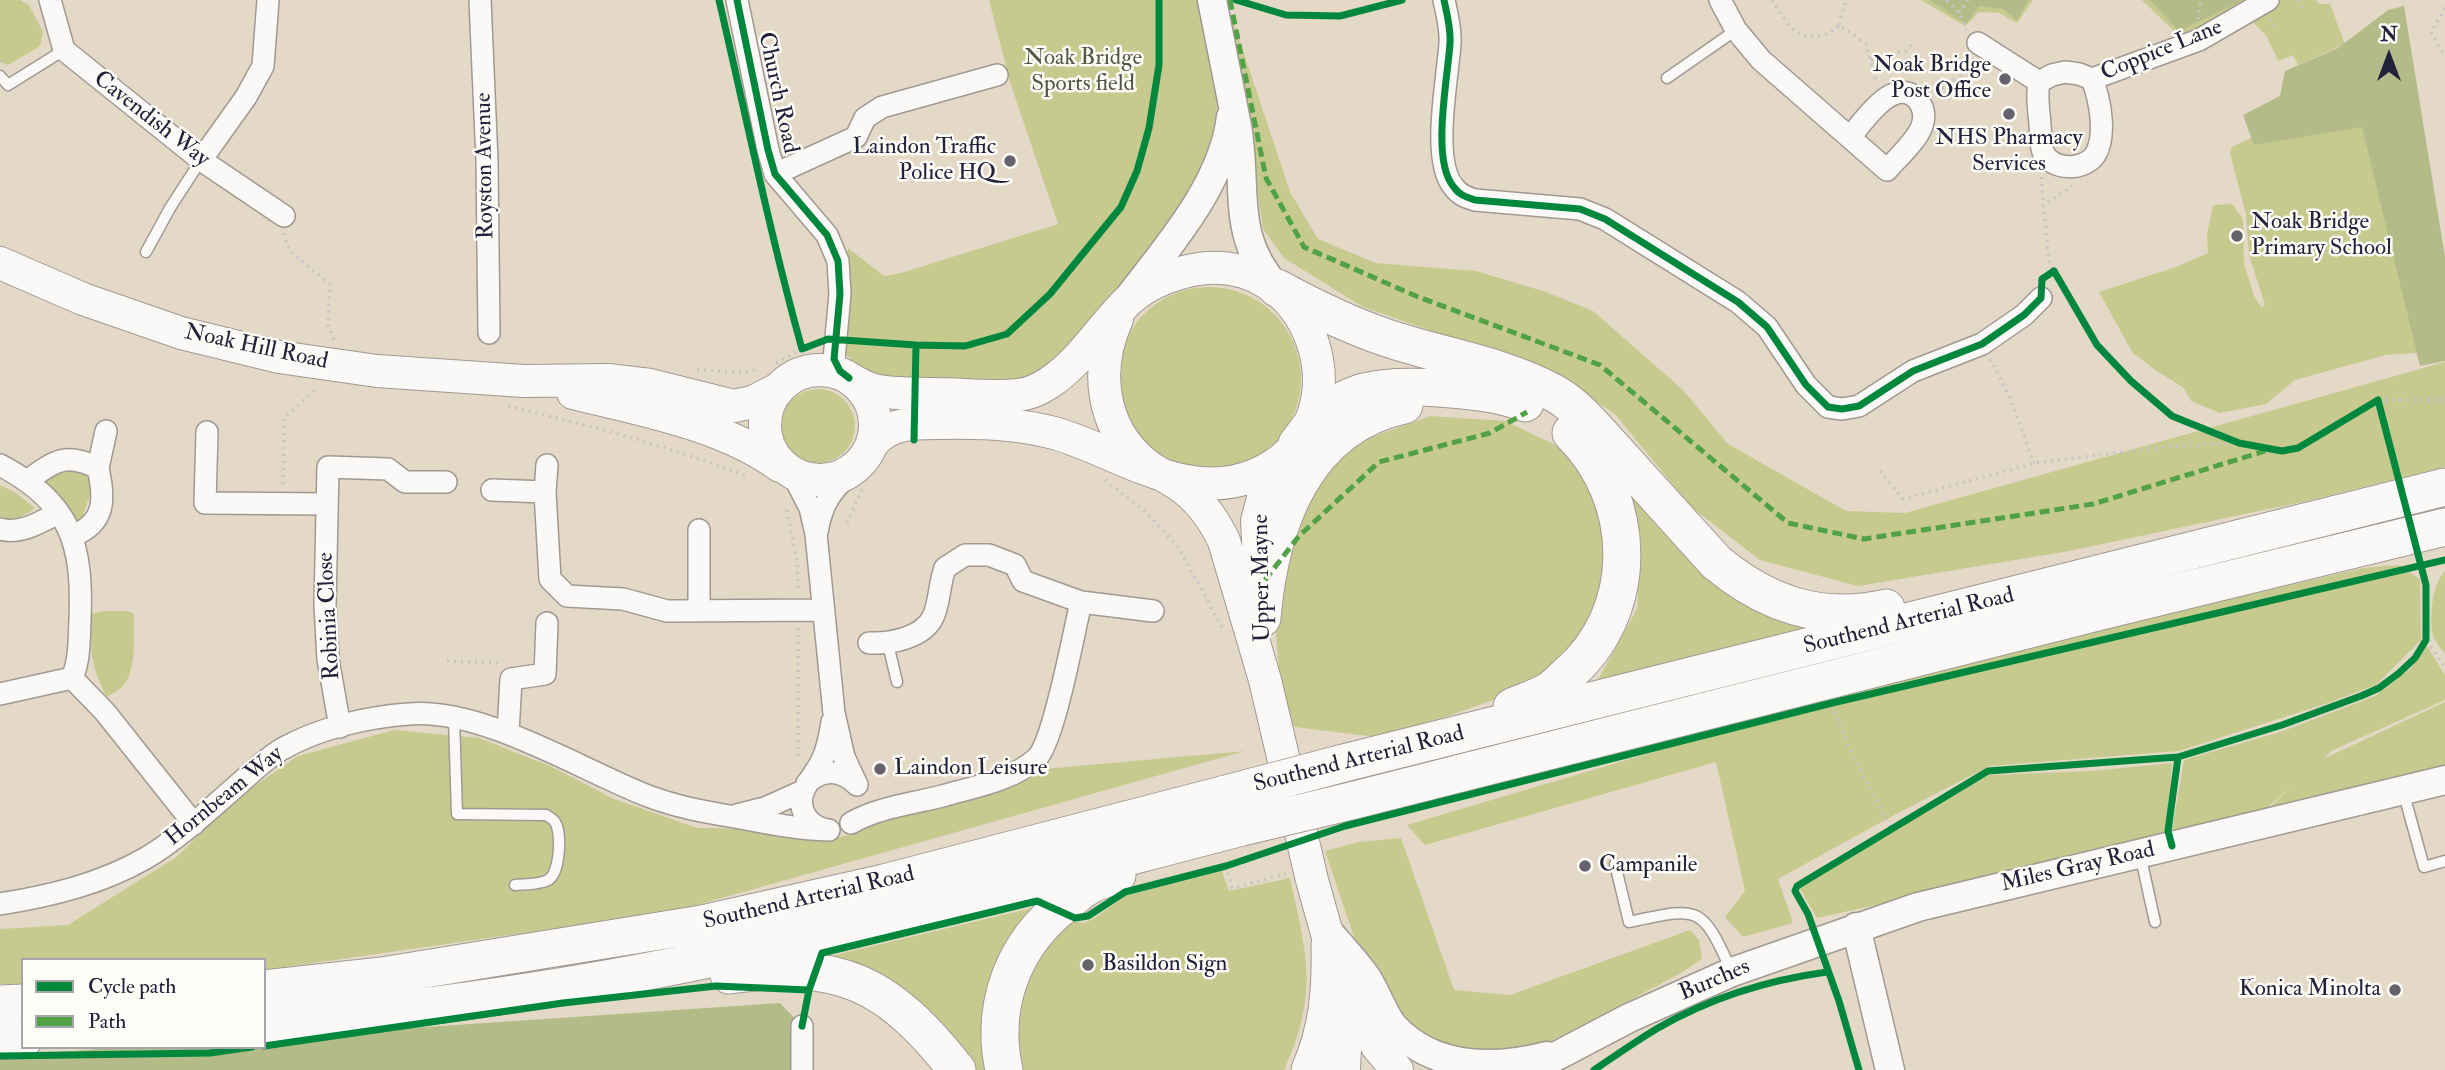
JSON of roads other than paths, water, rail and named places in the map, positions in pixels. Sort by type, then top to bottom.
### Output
[{"type":"highway","points":[[1277,288],[1328,315],[1374,333],[1514,376],[1552,392],[1576,408],[1716,562],[1734,578],[1771,598],[1803,610],[1850,615],[2037,573],[2221,544]]},
{"type":"highway","points":[[1297,444],[1318,418],[1331,407],[1364,392],[1394,389],[1469,391],[1505,396],[1550,415],[1578,441],[1604,475],[1613,497],[1622,542],[1617,599],[1594,647],[1582,663],[1548,692],[1507,709],[1346,763]]},
{"type":"highway","points":[[1262,618],[1269,563],[1289,500],[1318,456],[1349,427],[1366,417],[1403,405],[1457,401],[1485,403],[1527,412],[1561,428],[1578,441]]},
{"type":"highway","name":"Southend Arterial Road","points":[[266,989],[382,976],[702,924],[884,883],[1346,763],[2445,487]]},
{"type":"highway","name":"Southend Arterial Road","points":[[266,1025],[355,1016],[590,981],[708,960],[888,918],[1240,844],[1351,800],[2445,527]]},
{"type":"highway","points":[[1004,1070],[999,1035],[1000,1011],[1011,972],[1037,930],[1057,910],[1091,884],[1240,844]]},
{"type":"highway","points":[[1310,1070],[1323,1037],[1326,1020],[1331,949]]},
{"type":"highway","points":[[355,1016],[579,996],[752,972],[804,970],[830,974],[870,988],[907,1013],[957,1070]]},
{"type":"highway","points":[[0,1003],[21,1003]]},
{"type":"highway","points":[[0,1040],[21,1040]]},
{"type":"main road","name":"Noak Hill Road","points":[[0,263],[83,299],[181,333],[279,356],[377,371],[524,381],[608,380],[650,385],[734,406],[754,402],[778,389]]},
{"type":"main road","points":[[1193,270],[1243,273],[1277,288],[1291,303],[1308,331],[1317,359],[1319,377],[1314,412],[1297,444],[1268,469],[1240,481],[1224,484],[1190,482],[1055,433],[1029,428],[948,422],[914,423],[884,431],[872,444],[859,476],[821,481],[787,481],[768,447],[764,432],[769,402],[790,378],[813,371],[836,372],[875,391],[1006,395],[1030,392],[1049,383],[1065,370],[1124,304],[1157,282],[1193,270]]},
{"type":"main road","points":[[1124,304],[1109,336],[1106,350],[1103,383],[1106,400],[1121,438],[1144,463],[1157,472]]},
{"type":"main road","points":[[849,378],[864,392],[871,404],[874,417],[872,444]]},
{"type":"main road","name":"Noak Hill Road","points":[[524,381],[646,411],[708,430],[757,450],[787,481]]},
{"type":"main road","name":"Upper Mayne","points":[[1265,680],[1258,521],[1264,494],[1297,444]]},
{"type":"main road","name":"Upper Mayne","points":[[1157,472],[1194,496],[1216,524],[1224,541],[1265,680],[1344,1005],[1344,1070]]},
{"type":"main road","name":"Upper Mayne","points":[[1331,949],[1377,1046],[1397,1070]]},
{"type":"street","points":[[50,0],[64,50]]},
{"type":"street","points":[[201,160],[246,97],[263,66],[268,0]]},
{"type":"street","name":"Royston Avenue","points":[[480,0],[487,161],[489,333]]},
{"type":"street","name":"Church Road","points":[[737,0],[775,174],[827,235],[838,261],[840,294],[835,339],[836,365],[849,378]]},
{"type":"street","points":[[1212,0],[1241,158],[1245,231],[1258,265],[1277,288]]},
{"type":"street","points":[[1444,0],[1450,40],[1442,113],[1445,171],[1451,185],[1461,195],[1475,200],[1580,209],[1605,219],[1738,302],[1767,327],[1806,385],[1828,407],[1842,409],[1859,406],[1913,371],[1982,344],[2024,315],[2040,298]]},
{"type":"street","points":[[1720,0],[1736,30],[1761,60],[1887,170],[1921,129],[1924,116],[1921,105],[1912,95],[1903,91],[1893,93],[1871,112],[1850,137]]},
{"type":"street","name":"Coppice Lane","points":[[2092,79],[2096,89],[2101,135],[2095,154],[2083,165],[2065,167],[2042,152],[2036,93],[2039,82],[2066,72],[2092,79],[2199,40],[2268,0]]},
{"type":"street","points":[[1978,43],[2039,82]]},
{"type":"street","name":"Cavendish Way","points":[[64,50],[201,160],[284,216]]},
{"type":"street","points":[[775,174],[856,137],[865,118],[882,107],[997,75]]},
{"type":"street","points":[[1124,304],[1208,183],[1224,145],[1232,104]]},
{"type":"street","points":[[72,536],[88,530],[100,513],[103,491],[98,468],[106,431]]},
{"type":"street","points":[[207,432],[205,503],[327,503]]},
{"type":"street","points":[[28,480],[55,460],[82,460],[98,468]]},
{"type":"street","points":[[0,465],[28,480],[44,495],[72,536],[79,560],[80,603],[79,649],[72,678]]},
{"type":"street","points":[[547,465],[545,492],[550,579],[567,596],[622,599],[667,611],[823,610]]},
{"type":"street","name":"Robinia Close","points":[[340,727],[325,605],[328,467],[388,469],[405,482],[446,482]]},
{"type":"street","points":[[816,534],[825,502],[832,491],[859,476]]},
{"type":"street","points":[[787,481],[810,508],[816,534],[834,713],[844,757],[858,788],[860,804],[851,822]]},
{"type":"street","points":[[492,490],[545,492]]},
{"type":"street","points":[[0,529],[7,531],[32,526],[58,513]]},
{"type":"street","points":[[699,530],[699,611]]},
{"type":"street","points":[[878,644],[918,632],[933,619],[939,584],[945,568],[965,555],[989,555],[1015,565],[1023,580],[1082,602],[1153,611]]},
{"type":"street","points":[[834,713],[822,760],[805,787],[801,800],[809,822],[818,828],[841,828],[874,811],[1007,777],[1038,757],[1051,731],[1082,602]]},
{"type":"street","points":[[509,733],[511,679],[545,674],[547,623]]},
{"type":"street","points":[[0,694],[72,678]]},
{"type":"street","points":[[72,678],[105,712],[194,824]]},
{"type":"street","name":"Hornbeam Way","points":[[0,904],[79,887],[146,858],[194,824],[280,750],[305,737],[374,718],[412,713],[454,718],[509,733],[666,803],[779,826],[829,830]]},
{"type":"street","points":[[805,787],[816,775],[838,772],[848,777],[858,788],[885,800],[909,804]]},
{"type":"street","name":"Miles Gray Road","points":[[1856,927],[1926,904],[2445,780]]},
{"type":"street","name":"Hornbeam Way","points":[[732,816],[765,808],[805,787]]},
{"type":"street","points":[[1856,927],[1890,1070]]},
{"type":"street","name":"Burches","points":[[1530,1070],[1629,1018],[1732,972],[1856,927]]},
{"type":"street","points":[[1331,949],[1366,976],[1385,1015],[1411,1045],[1450,1065],[1487,1070],[1506,1068],[1579,1046]]},
{"type":"street","points":[[802,1026],[802,1070]]},
{"type":"street","name":"Burches","points":[[1552,1070],[1579,1046]]},
{"type":"lane","points":[[1667,78],[1736,30]]},
{"type":"lane","points":[[0,76],[8,85],[64,50]]},
{"type":"lane","points":[[146,252],[201,160]]},
{"type":"lane","points":[[878,644],[897,682]]},
{"type":"lane","points":[[454,718],[457,814],[546,815],[554,820],[558,830],[558,870],[550,879],[536,884],[515,885]]},
{"type":"lane","points":[[2403,791],[2424,867],[2445,862]]},
{"type":"lane","points":[[2140,854],[2155,922]]},
{"type":"lane","points":[[1615,864],[1629,922],[1679,911],[1694,914],[1708,925],[1732,972]]},
{"type":"place","name":"Noak Bridge Post Office","points":[[2005,79]]},
{"type":"place","name":"NHS Pharmacy Services","points":[[2009,114]]},
{"type":"place","name":"Laindon Traffic Police HQ","points":[[1010,161]]},
{"type":"place","name":"Noak Bridge Primary School","points":[[2237,236]]},
{"type":"place","name":"Laindon Leisure","points":[[880,769]]},
{"type":"place","name":"Campanile","points":[[1585,866]]},
{"type":"place","name":"Basildon Sign","points":[[1088,965]]},
{"type":"place","name":"Konica Minolta","points":[[2395,990]]},
{"type":"park label","name":"Noak Bridge Sports field","points":[[1083,72]]}]
